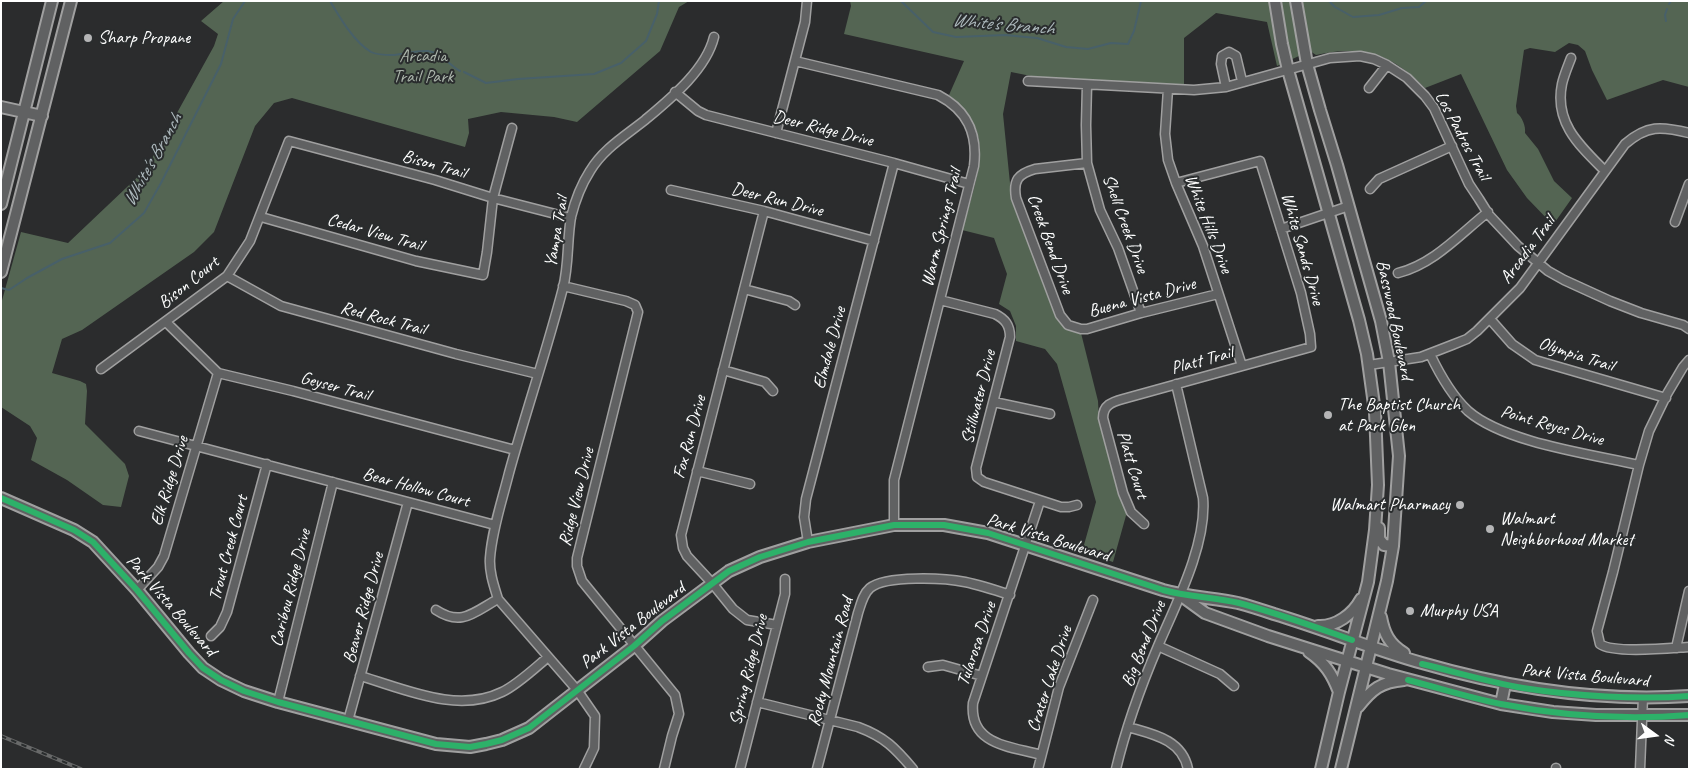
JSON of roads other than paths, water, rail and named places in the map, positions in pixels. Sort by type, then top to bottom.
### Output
[{"type":"main road","points":[[1,204],[52,1]]},
{"type":"main road","points":[[2,268],[72,1]]},
{"type":"main road","name":"Basswood Boulevard","points":[[1276,1],[1288,70],[1329,213],[1369,366],[1375,412],[1378,485],[1375,530],[1365,592],[1321,769]]},
{"type":"main road","name":"Basswood Boulevard","points":[[1296,1],[1307,64],[1381,321],[1389,362],[1399,456],[1394,546],[1380,614],[1341,769]]},
{"type":"main road","points":[[1,107],[42,116]]},
{"type":"main road","points":[[11,164],[28,168]]},
{"type":"main road","points":[[1378,485],[1381,503],[1379,539],[1384,545],[1394,546]]},
{"type":"main road","name":"Park Vista Boulevard","points":[[1,498],[74,530],[93,542],[137,590],[203,668],[221,680],[244,691],[278,702],[436,744],[470,746],[502,740],[523,731],[634,646],[662,621],[729,571],[760,557],[808,542],[894,525],[944,525],[988,533],[1180,595],[1238,603],[1314,626],[1422,664],[1505,684],[1555,692],[1643,697],[1689,696]]},
{"type":"main road","points":[[1314,626],[1324,627],[1348,615],[1357,606],[1365,592]]},
{"type":"main road","name":"Park Vista Boulevard","points":[[1180,595],[1205,613],[1258,633],[1408,680],[1501,704],[1553,712],[1596,715],[1689,716]]},
{"type":"main road","points":[[1380,614],[1385,633],[1395,648],[1422,664]]},
{"type":"main road","points":[[1300,645],[1321,660],[1332,676],[1339,692]]},
{"type":"main road","points":[[1356,709],[1369,693],[1376,688],[1395,681],[1408,680]]},
{"type":"main road","points":[[1501,704],[1505,684]]},
{"type":"street","points":[[776,133],[796,61],[805,22],[807,1]]},
{"type":"street","name":"Yampa Trail","points":[[497,521],[515,450],[564,286],[571,218],[577,196],[590,170],[600,156],[644,120],[703,63],[714,37]]},
{"type":"street","points":[[1226,86],[1221,64],[1222,56],[1229,52],[1236,56],[1242,82]]},
{"type":"street","name":"Los Padres Trail","points":[[1028,81],[1194,90],[1226,86],[1347,55],[1374,59],[1406,78],[1425,96],[1434,108],[1470,184],[1488,212],[1518,246],[1539,264],[1564,280],[1610,301],[1641,313],[1684,325],[1689,329]]},
{"type":"street","points":[[1571,58],[1562,84],[1562,114],[1571,134],[1579,145],[1605,171]]},
{"type":"street","name":"Warm Springs Trail","points":[[796,61],[925,91],[950,102],[966,120],[974,142],[974,166],[894,480],[894,525]]},
{"type":"street","points":[[1369,88],[1387,65]]},
{"type":"street","name":"Shell Creek Drive","points":[[1087,85],[1087,163],[1100,210],[1118,248],[1141,313]]},
{"type":"street","name":"White Hills Drive","points":[[1168,89],[1165,147],[1176,183],[1203,246],[1242,366]]},
{"type":"street","name":"Deer Ridge Drive","points":[[675,92],[702,114],[969,184]]},
{"type":"street","points":[[493,198],[512,128]]},
{"type":"street","name":"Arcadia Trail","points":[[1369,366],[1421,357],[1467,339],[1490,319],[1520,288],[1625,144],[1651,128],[1689,133]]},
{"type":"street","name":"Bison Trail","points":[[289,141],[571,218]]},
{"type":"street","name":"Bison Court","points":[[101,369],[227,276],[250,241],[289,141]]},
{"type":"street","points":[[1370,188],[1379,179],[1452,146]]},
{"type":"street","name":"White Sands Drive","points":[[1176,183],[1260,161],[1301,293],[1311,347]]},
{"type":"street","name":"Elmdale Drive","points":[[808,542],[804,517],[806,499],[894,163]]},
{"type":"street","name":"Creek Bend Drive","points":[[1073,327],[1064,322],[1060,315],[1016,198],[1014,188],[1021,174],[1027,171],[1087,163]]},
{"type":"street","points":[[1675,222],[1689,184]]},
{"type":"street","name":"Deer Run Drive","points":[[671,190],[764,211],[874,241]]},
{"type":"street","name":"Cedar View Trail","points":[[260,217],[416,261],[483,276],[493,198]]},
{"type":"street","points":[[1281,229],[1349,206]]},
{"type":"street","name":"Fox Run Drive","points":[[764,211],[681,535],[683,548],[687,556],[740,616],[746,620],[776,625]]},
{"type":"street","points":[[1398,273],[1420,266],[1488,212]]},
{"type":"street","name":"Red Rock Trail","points":[[227,276],[282,306],[456,354],[538,374]]},
{"type":"street","name":"Ridge View Drive","points":[[564,286],[635,305],[638,312],[577,558],[577,566],[582,581],[675,695],[679,714],[664,769]]},
{"type":"street","points":[[744,289],[789,300],[795,305]]},
{"type":"street","name":"Buena Vista Drive","points":[[1073,327],[1087,329],[1141,313],[1218,294]]},
{"type":"street","name":"Stillwater Drive","points":[[940,300],[995,314],[1003,318],[1007,323],[1010,337],[976,468],[977,478],[1040,501]]},
{"type":"street","name":"Olympia Trail","points":[[1490,319],[1512,344],[1535,360],[1666,398]]},
{"type":"street","points":[[166,322],[218,373]]},
{"type":"street","name":"Platt Trail","points":[[1104,409],[1114,401],[1311,347]]},
{"type":"street","name":"Point Reyes Drive","points":[[1430,354],[1443,380],[1457,400],[1469,411],[1492,426],[1513,435],[1546,444],[1639,465]]},
{"type":"street","points":[[1689,360],[1683,367],[1649,431],[1597,631],[1600,644],[1608,648],[1689,647]]},
{"type":"street","points":[[723,370],[766,382],[774,391]]},
{"type":"street","name":"Elk Ridge Drive","points":[[137,590],[158,567],[164,556],[218,373]]},
{"type":"street","name":"Geyser Trail","points":[[218,373],[515,450]]},
{"type":"street","name":"Big Bend Drive","points":[[1116,769],[1142,684],[1180,595],[1199,539],[1204,513],[1196,465],[1176,384]]},
{"type":"street","points":[[994,402],[1050,414]]},
{"type":"street","name":"Platt Court","points":[[1104,409],[1103,418],[1123,493],[1131,512],[1144,524]]},
{"type":"street","name":"Bear Hollow Court","points":[[139,431],[408,502],[497,521]]},
{"type":"street","name":"Trout Creek Court","points":[[211,636],[220,627],[228,612],[267,464]]},
{"type":"street","points":[[697,471],[750,484]]},
{"type":"street","name":"Caribou Ridge Drive","points":[[278,702],[333,482]]},
{"type":"street","points":[[1040,501],[1061,507],[1077,504]]},
{"type":"street","name":"Tularosa Drive","points":[[1040,501],[973,702],[972,714],[982,735],[992,741],[1042,755]]},
{"type":"street","name":"Beaver Ridge Drive","points":[[348,721],[408,502]]},
{"type":"street","points":[[497,521],[490,559],[494,587],[498,599],[577,690],[595,716],[594,748],[584,769]]},
{"type":"street","name":"Spring Ridge Drive","points":[[740,769],[785,594],[785,579]]},
{"type":"street","name":"Rocky Mountain Road","points":[[818,769],[858,612],[869,588],[882,582],[898,580],[950,580],[980,585],[1010,595]]},
{"type":"street","points":[[1676,648],[1689,591]]},
{"type":"street","points":[[436,610],[449,617],[464,618],[498,599]]},
{"type":"street","name":"Crater Lake Drive","points":[[1038,769],[1059,687],[1093,600]]},
{"type":"street","points":[[1158,646],[1220,674],[1234,686]]},
{"type":"street","points":[[360,676],[433,698],[469,701],[484,699],[503,692],[548,658]]},
{"type":"street","points":[[928,667],[944,666],[982,676]]},
{"type":"street","points":[[1640,769],[1643,697]]},
{"type":"street","points":[[757,702],[831,720],[874,733],[895,748],[913,769]]},
{"type":"street","points":[[1128,727],[1158,736],[1174,745],[1186,762],[1188,769]]},
{"type":"waterway","name":"White's Branch","points":[[1,288],[9,290],[62,259],[110,243],[144,213],[221,64],[233,19],[245,1]]},
{"type":"waterway","name":"White's Branch","points":[[330,1],[353,36],[371,52],[394,55],[433,52],[460,71]]},
{"type":"waterway","name":"White's Branch","points":[[464,72],[486,83],[594,74],[621,63],[646,41],[657,14],[659,1]]},
{"type":"waterway","name":"White's Branch","points":[[901,1],[933,32],[956,37],[1005,35],[1037,38],[1066,47],[1088,49],[1111,43],[1128,44],[1134,31],[1141,1]]},
{"type":"waterway","name":"White's Branch","points":[[1329,1],[1335,7],[1353,17],[1379,15],[1402,8],[1419,7],[1426,1]]},
{"type":"waterway","points":[[1666,21],[1667,9]]},
{"type":"railway","points":[[1,736],[81,769]]},
{"type":"place","name":"Sharp Propane","points":[[88,38]]},
{"type":"place","name":"The Baptist Church at Park Glen","points":[[1328,415]]},
{"type":"place","name":"Walmart Pharmacy","points":[[1460,505]]},
{"type":"place","name":"Walmart Neighborhood Market","points":[[1490,529]]},
{"type":"place","name":"Murphy USA","points":[[1410,611]]},
{"type":"park label","name":"Arcadia Trail Park","points":[[423,66]]}]
